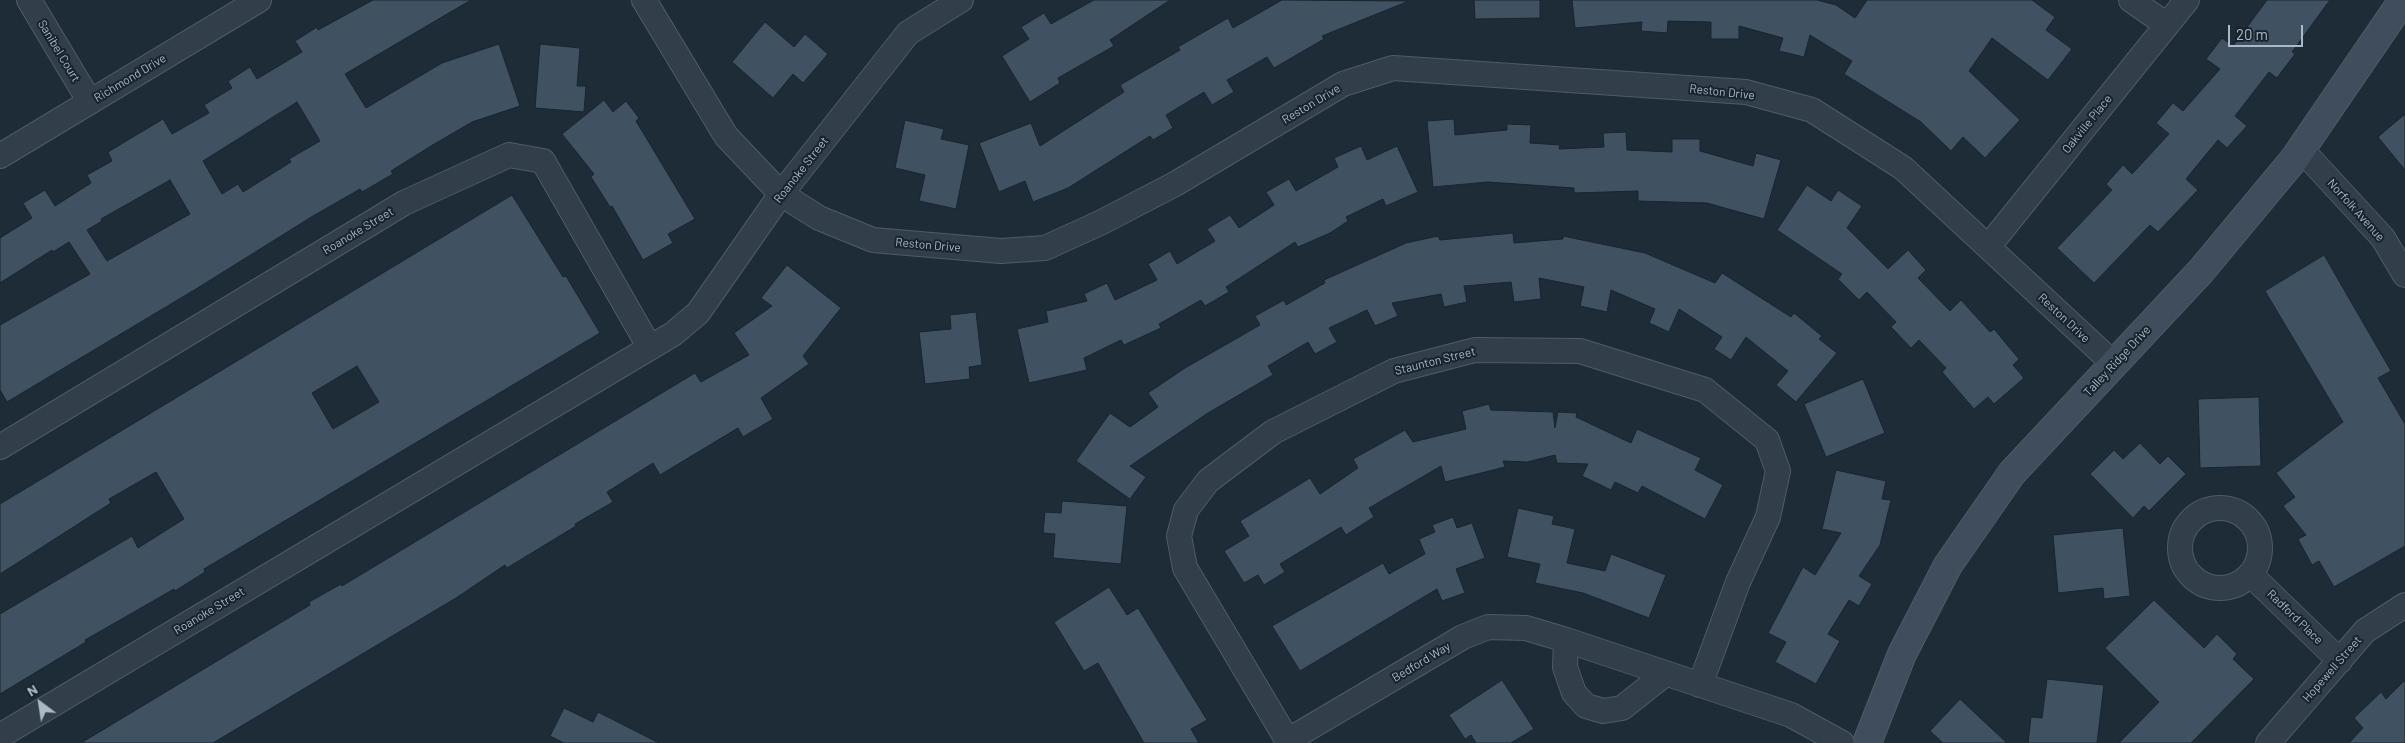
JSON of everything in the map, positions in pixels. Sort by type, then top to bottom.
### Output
[{"type":"street","name":"Sanibel Court","points":[[29,0],[90,102]]},
{"type":"street","name":"Richmond Drive","points":[[0,156],[259,0]]},
{"type":"street","name":"Reston Drive","points":[[644,0],[726,136],[781,194],[819,218],[873,240],[1001,251],[1045,248],[1100,224],[1176,184],[1343,84],[1393,68],[1746,92],[1812,110],[1903,168],[2114,364]]},
{"type":"street","name":"Roanoke Street","points":[[0,736],[673,334],[698,312],[781,194],[908,33],[960,0]]},
{"type":"street","points":[[2131,0],[2167,24]]},
{"type":"street","name":"Oakville Place","points":[[1988,247],[2187,0]]},
{"type":"street","name":"Talley Ridge Drive","points":[[1867,743],[1902,654],[1948,564],[2012,472],[2201,271],[2301,149],[2403,0]]},
{"type":"street","name":"Norfolk Avenue","points":[[2301,149],[2383,238],[2405,275]]},
{"type":"street","name":"Roanoke Street","points":[[0,447],[404,203],[509,155],[543,161],[650,348]]},
{"type":"street","name":"Staunton Street","points":[[1288,742],[1185,568],[1179,536],[1186,510],[1208,481],[1273,432],[1394,371],[1475,350],[1580,351],[1705,390],[1766,440],[1778,471],[1768,516],[1738,582],[1700,685]]},
{"type":"street","name":"Radford Place","points":[[2250,574],[2340,661]]},
{"type":"street","name":"Hopewell Street","points":[[2268,743],[2365,632],[2405,605]]},
{"type":"street","name":"Bedford Way","points":[[1288,742],[1463,637],[1488,626],[1526,628],[1566,640],[1791,716],[1842,743]]},
{"type":"street","points":[[1566,640],[1565,667],[1574,693],[1586,706],[1603,710],[1622,708],[1665,674]]},
{"type":"building","points":[[373,0],[471,0],[345,74],[366,108],[442,63],[499,44],[520,106],[472,122],[391,171],[393,174],[362,192],[360,189],[313,216],[196,289],[7,402],[0,390],[0,325],[90,274],[69,242],[53,252],[52,250],[0,283],[0,238],[32,218],[23,203],[45,190],[55,206],[91,183],[87,175],[112,161],[108,152],[163,119],[172,134],[209,113],[204,105],[232,88],[228,81],[250,67],[257,79],[302,52],[295,41],[317,27],[318,30]],"holes":[[[297,102],[320,141],[289,159],[291,162],[243,192],[238,184],[222,194],[203,161]],[[170,180],[190,214],[107,261],[87,230],[102,221],[101,219]]]},
{"type":"building","points":[[1094,0],[1170,0],[1110,40],[1114,46],[1058,78],[1060,83],[1030,102],[1002,56],[1029,39],[1021,27],[1044,13],[1051,24]]},
{"type":"building","points":[[1282,0],[1409,1],[1322,36],[1324,39],[1274,68],[1267,57],[1227,80],[1234,92],[1212,105],[1204,92],[1166,115],[1173,128],[1153,140],[1150,136],[1068,188],[1033,202],[1025,181],[999,192],[979,143],[1031,123],[1040,146],[1124,92],[1120,85],[1180,50],[1178,47],[1228,18],[1233,28]]},
{"type":"building","points":[[1474,0],[1540,0],[1540,18],[1475,19]]},
{"type":"building","points":[[1572,0],[1817,0],[1836,5],[1855,18],[1867,0],[2032,0],[2055,17],[2046,30],[2072,49],[2048,80],[1992,38],[1969,71],[2020,120],[1985,158],[1963,137],[1951,151],[1921,122],[1844,74],[1852,61],[1810,35],[1804,57],[1779,51],[1783,38],[1739,26],[1739,39],[1711,39],[1711,22],[1668,21],[1667,33],[1641,31],[1642,22],[1575,28]]},
{"type":"building","points":[[2267,0],[2330,0],[2292,52],[2295,54],[2277,78],[2269,72],[2235,116],[2247,126],[2227,148],[2218,140],[2186,179],[2198,190],[2158,232],[2150,225],[2094,283],[2057,248],[2112,190],[2106,184],[2123,165],[2132,174],[2169,134],[2156,123],[2173,103],[2183,111],[2220,69],[2206,59],[2222,38],[2233,46]]},
{"type":"building","points":[[765,22],[794,47],[805,34],[828,54],[803,83],[793,74],[773,98],[732,62]]},
{"type":"building","points":[[540,44],[580,48],[577,86],[586,86],[584,112],[535,108]]},
{"type":"building","points":[[604,100],[613,112],[626,101],[639,118],[636,121],[695,219],[668,234],[673,243],[643,260],[612,206],[610,207],[591,177],[594,174],[562,134]]},
{"type":"building","points":[[2405,114],[2405,170],[2378,137]]},
{"type":"building","points":[[1454,119],[1455,135],[1507,130],[1507,124],[1531,125],[1530,143],[1560,145],[1559,149],[1604,147],[1603,133],[1626,132],[1627,150],[1672,152],[1672,139],[1700,139],[1700,151],[1753,166],[1756,153],[1781,160],[1764,219],[1707,203],[1638,201],[1638,191],[1574,193],[1574,188],[1488,182],[1433,187],[1427,121]]},
{"type":"building","points":[[905,120],[944,129],[941,139],[969,145],[956,209],[919,201],[925,175],[895,168]]},
{"type":"building","points":[[1361,146],[1367,160],[1397,146],[1418,192],[1386,206],[1383,199],[1346,217],[1348,221],[1330,233],[1298,247],[1295,242],[1226,287],[1229,292],[1205,306],[1201,300],[1159,324],[1161,328],[1124,345],[1121,340],[1084,358],[1087,370],[1029,383],[1017,329],[1048,322],[1046,311],[1087,301],[1084,294],[1107,283],[1115,300],[1157,280],[1148,264],[1170,251],[1177,264],[1215,241],[1207,229],[1230,215],[1239,228],[1274,205],[1266,192],[1289,179],[1296,191],[1338,167],[1334,158]]},
{"type":"building","points":[[1807,185],[1831,201],[1838,190],[1862,206],[1847,228],[1888,269],[1908,250],[1926,270],[1918,278],[1950,311],[1961,300],[1990,332],[1994,329],[2019,359],[2013,365],[2024,378],[1994,404],[1988,397],[1974,409],[1942,372],[1946,368],[1919,340],[1911,348],[1891,327],[1896,322],[1867,292],[1859,300],[1838,279],[1842,274],[1777,230]]},
{"type":"building","points":[[512,195],[563,277],[566,276],[600,333],[204,569],[205,572],[175,591],[174,589],[85,640],[86,642],[0,694],[0,614],[132,536],[138,548],[184,519],[156,472],[109,499],[111,503],[0,574],[0,504]],"holes":[[[357,366],[379,402],[333,429],[312,393]]]},
{"type":"building","points":[[1513,233],[1514,243],[1563,239],[1563,236],[1645,253],[1715,283],[1722,273],[1791,317],[1794,313],[1822,336],[1819,339],[1837,353],[1796,402],[1776,385],[1788,371],[1746,337],[1731,360],[1714,349],[1722,337],[1679,309],[1669,332],[1649,323],[1655,309],[1611,290],[1607,312],[1580,306],[1584,287],[1539,278],[1541,299],[1514,302],[1511,282],[1464,286],[1467,302],[1444,307],[1441,294],[1392,303],[1398,316],[1375,326],[1367,310],[1329,328],[1337,342],[1315,354],[1308,342],[1268,366],[1273,375],[1208,413],[1130,466],[1146,477],[1130,499],[1076,461],[1110,413],[1130,427],[1158,407],[1148,393],[1185,368],[1260,325],[1255,316],[1284,300],[1286,305],[1325,283],[1324,280],[1406,243],[1438,236],[1440,240]]},
{"type":"building","points":[[2324,255],[2391,371],[2378,378],[2405,424],[2405,546],[2334,587],[2319,561],[2312,565],[2298,539],[2306,535],[2283,506],[2295,497],[2276,473],[2343,422],[2265,291]]},
{"type":"building","points":[[787,265],[841,308],[803,356],[809,364],[761,398],[773,419],[743,437],[738,428],[660,475],[653,463],[607,492],[613,502],[575,524],[576,526],[507,568],[505,565],[456,598],[213,743],[81,743],[310,605],[309,602],[341,584],[342,586],[695,373],[701,382],[749,355],[734,333],[772,306],[761,298]]},
{"type":"building","points":[[976,312],[982,365],[969,367],[970,379],[925,384],[919,332],[951,329],[950,315]]},
{"type":"building","points":[[1863,379],[1885,433],[1826,457],[1804,404]]},
{"type":"building","points":[[2259,397],[2261,466],[2200,468],[2198,399]]},
{"type":"building","points":[[1489,404],[1491,410],[1553,412],[1555,428],[1558,412],[1577,413],[1576,417],[1631,443],[1637,429],[1701,458],[1695,470],[1723,485],[1705,519],[1642,486],[1638,493],[1615,482],[1611,490],[1582,476],[1588,464],[1557,463],[1555,455],[1527,462],[1503,461],[1505,467],[1445,482],[1441,466],[1369,508],[1374,517],[1346,535],[1341,527],[1280,564],[1285,572],[1264,585],[1258,575],[1244,583],[1224,551],[1249,536],[1240,521],[1310,478],[1320,494],[1358,468],[1353,459],[1405,430],[1413,442],[1466,429],[1462,411]]},
{"type":"building","points":[[2140,443],[2160,464],[2168,456],[2186,474],[2149,511],[2144,506],[2133,518],[2090,474],[2114,450],[2123,459]]},
{"type":"building","points":[[1836,470],[1886,481],[1882,499],[1891,500],[1880,545],[1859,576],[1872,584],[1859,606],[1849,600],[1828,634],[1840,641],[1816,684],[1775,662],[1786,642],[1768,633],[1803,567],[1815,575],[1841,533],[1822,529]]},
{"type":"building","points":[[1062,501],[1127,506],[1121,564],[1053,558],[1055,534],[1043,533],[1045,512],[1061,513]]},
{"type":"building","points":[[1518,508],[1554,516],[1552,524],[1575,529],[1567,563],[1605,571],[1611,554],[1666,575],[1649,618],[1583,593],[1535,583],[1540,564],[1507,557]]},
{"type":"building","points":[[1453,517],[1457,528],[1472,523],[1485,558],[1456,569],[1465,593],[1442,601],[1437,589],[1300,671],[1272,626],[1383,563],[1389,574],[1425,554],[1419,539],[1435,532],[1432,525]]},
{"type":"building","points":[[2123,528],[2130,596],[2104,599],[2103,588],[2058,593],[2053,535]]},
{"type":"building","points":[[1109,587],[1127,615],[1138,608],[1207,720],[1191,729],[1199,743],[1144,743],[1098,663],[1084,671],[1054,622]]},
{"type":"building","points":[[2154,600],[2204,648],[2217,634],[2237,654],[2233,659],[2254,679],[2191,743],[2119,743],[2159,702],[2105,648]]},
{"type":"building","points":[[2047,679],[2104,685],[2097,743],[2028,743],[2031,717],[2042,718]]},
{"type":"building","points":[[1502,680],[1534,729],[1511,743],[1476,743],[1471,735],[1465,739],[1449,715]]},
{"type":"building","points":[[2405,680],[2405,743],[2349,743],[2363,728],[2354,718],[2381,692],[2386,699]]},
{"type":"building","points":[[1960,699],[2007,743],[1943,743],[1930,731]]},
{"type":"building","points":[[564,708],[593,722],[598,712],[659,743],[564,743],[550,736]]}]
